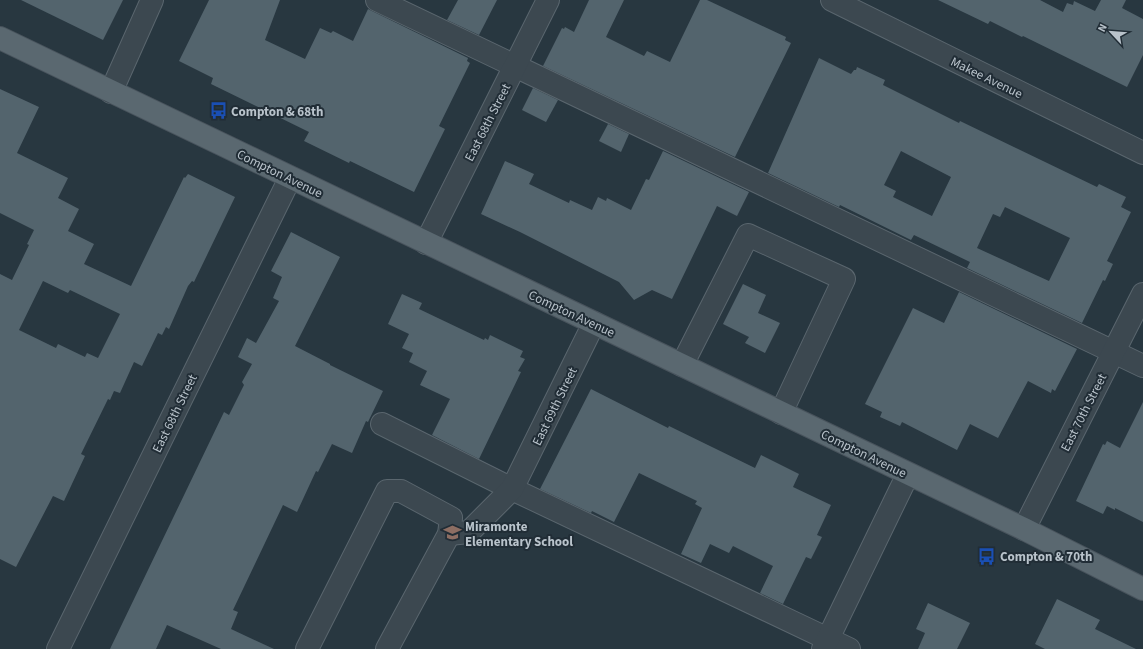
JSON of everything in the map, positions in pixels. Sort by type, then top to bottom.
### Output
[{"type":"main road","name":"Compton Avenue","points":[[0,38],[908,474],[1143,589]]},
{"type":"street","points":[[111,92],[152,0]]},
{"type":"street","points":[[377,0],[1143,366]]},
{"type":"street","name":"East 68th Street","points":[[426,243],[548,0]]},
{"type":"street","name":"Makee Avenue","points":[[832,0],[1143,153]]},
{"type":"street","name":"East 68th Street","points":[[58,649],[290,178]]},
{"type":"street","points":[[682,366],[748,235],[844,279],[781,413]]},
{"type":"street","name":"East 70th Street","points":[[1024,530],[1143,294]]},
{"type":"street","name":"East 69th Street","points":[[449,534],[469,532],[512,489],[594,323]]},
{"type":"street","points":[[382,424],[825,644],[849,649]]},
{"type":"street","points":[[825,644],[908,474]]},
{"type":"street","points":[[307,649],[387,492],[401,491],[451,518],[449,534],[387,649]]},
{"type":"building","points":[[21,0],[123,0],[103,40]]},
{"type":"building","points":[[209,0],[280,0],[265,40],[305,59],[320,28],[331,33],[333,31],[353,41],[368,9],[468,58],[467,61],[470,63],[439,126],[445,129],[414,192],[350,161],[349,163],[304,141],[309,132],[211,84],[213,78],[179,61]]},
{"type":"building","points":[[458,0],[497,0],[479,35],[447,20]]},
{"type":"building","points":[[589,0],[624,0],[606,37],[644,56],[647,51],[670,62],[700,0],[707,0],[786,37],[785,40],[791,43],[735,157],[543,66],[562,28],[564,29],[565,27],[574,32]]},
{"type":"building","points":[[938,0],[1040,0],[1063,12],[1067,3],[1073,5],[1074,1],[1095,11],[1101,0],[1126,0],[1122,8],[1143,19],[1143,55],[1127,87],[1023,36],[1022,37],[990,21],[988,24]]},
{"type":"building","points":[[819,58],[851,74],[857,67],[885,80],[883,85],[959,123],[960,121],[1097,187],[1099,184],[1126,197],[1121,207],[1131,212],[1107,261],[1113,264],[1105,281],[1103,280],[1082,323],[967,268],[970,262],[914,235],[911,240],[840,205],[839,207],[768,173]],"holes":[[[901,151],[951,177],[932,216],[893,197],[896,191],[884,185]],[[1005,207],[1070,238],[1049,281],[977,248],[993,214],[1000,217]]]},
{"type":"building","points":[[533,88],[558,100],[546,122],[522,110]]},
{"type":"building","points":[[0,89],[39,107],[17,153],[68,178],[58,198],[79,209],[68,231],[94,244],[84,264],[131,286],[184,177],[185,178],[188,174],[235,197],[194,282],[192,281],[188,286],[169,329],[166,327],[162,335],[158,333],[142,366],[134,362],[120,393],[114,391],[110,400],[108,399],[81,454],[85,456],[64,501],[53,496],[16,567],[0,559],[0,274],[12,280],[29,245],[27,244],[34,230],[0,213]],"holes":[[[43,281],[68,293],[70,290],[120,314],[98,358],[87,353],[85,357],[58,344],[56,348],[19,330]]]},
{"type":"building","points":[[608,124],[629,134],[621,152],[599,141]]},
{"type":"building","points":[[663,151],[749,192],[737,216],[717,206],[672,299],[652,290],[634,300],[619,282],[481,214],[505,161],[534,174],[529,184],[569,203],[570,200],[592,210],[598,197],[606,201],[607,198],[631,210],[646,179],[649,180]]},
{"type":"building","points":[[291,232],[340,257],[295,346],[383,391],[368,422],[366,421],[352,453],[332,444],[318,472],[316,471],[297,512],[283,505],[233,610],[238,612],[231,629],[274,649],[221,649],[167,625],[156,649],[110,649],[224,412],[229,415],[244,385],[242,382],[252,364],[238,357],[247,338],[256,343],[279,301],[273,298],[282,277],[271,271]]},
{"type":"building","points":[[743,284],[766,295],[758,313],[780,323],[765,353],[745,343],[749,337],[723,324]]},
{"type":"building","points":[[959,292],[1077,349],[1055,391],[1052,389],[1051,393],[1028,381],[998,438],[970,424],[957,450],[902,422],[900,426],[880,417],[882,412],[865,404],[913,308],[944,323]]},
{"type":"building","points":[[402,294],[422,303],[419,309],[484,340],[485,338],[488,340],[490,335],[523,351],[520,357],[525,359],[518,371],[521,372],[479,459],[432,435],[450,399],[420,385],[427,371],[409,362],[413,353],[402,348],[409,334],[388,324]]},
{"type":"building","points":[[591,389],[668,428],[669,426],[755,468],[761,455],[799,474],[793,487],[831,505],[817,535],[822,537],[811,559],[806,557],[783,604],[760,593],[773,566],[733,546],[729,553],[710,544],[701,563],[681,554],[702,508],[695,504],[697,501],[639,473],[614,522],[540,489]]},
{"type":"building","points":[[1143,402],[1143,522],[1115,508],[1115,510],[1107,506],[1103,514],[1076,501],[1103,444],[1105,445],[1107,441],[1120,448]]},
{"type":"building","points":[[1057,599],[1100,620],[1095,629],[1136,649],[1045,649],[1035,644]]},
{"type":"building","points":[[928,603],[970,623],[957,649],[918,649],[925,633],[916,629]]},
{"type":"place","name":"Compton & 68th","points":[[218,111]]},
{"type":"place","name":"Miramonte Elementary School","points":[[452,533]]},
{"type":"place","name":"Compton & 70th","points":[[987,556]]}]
